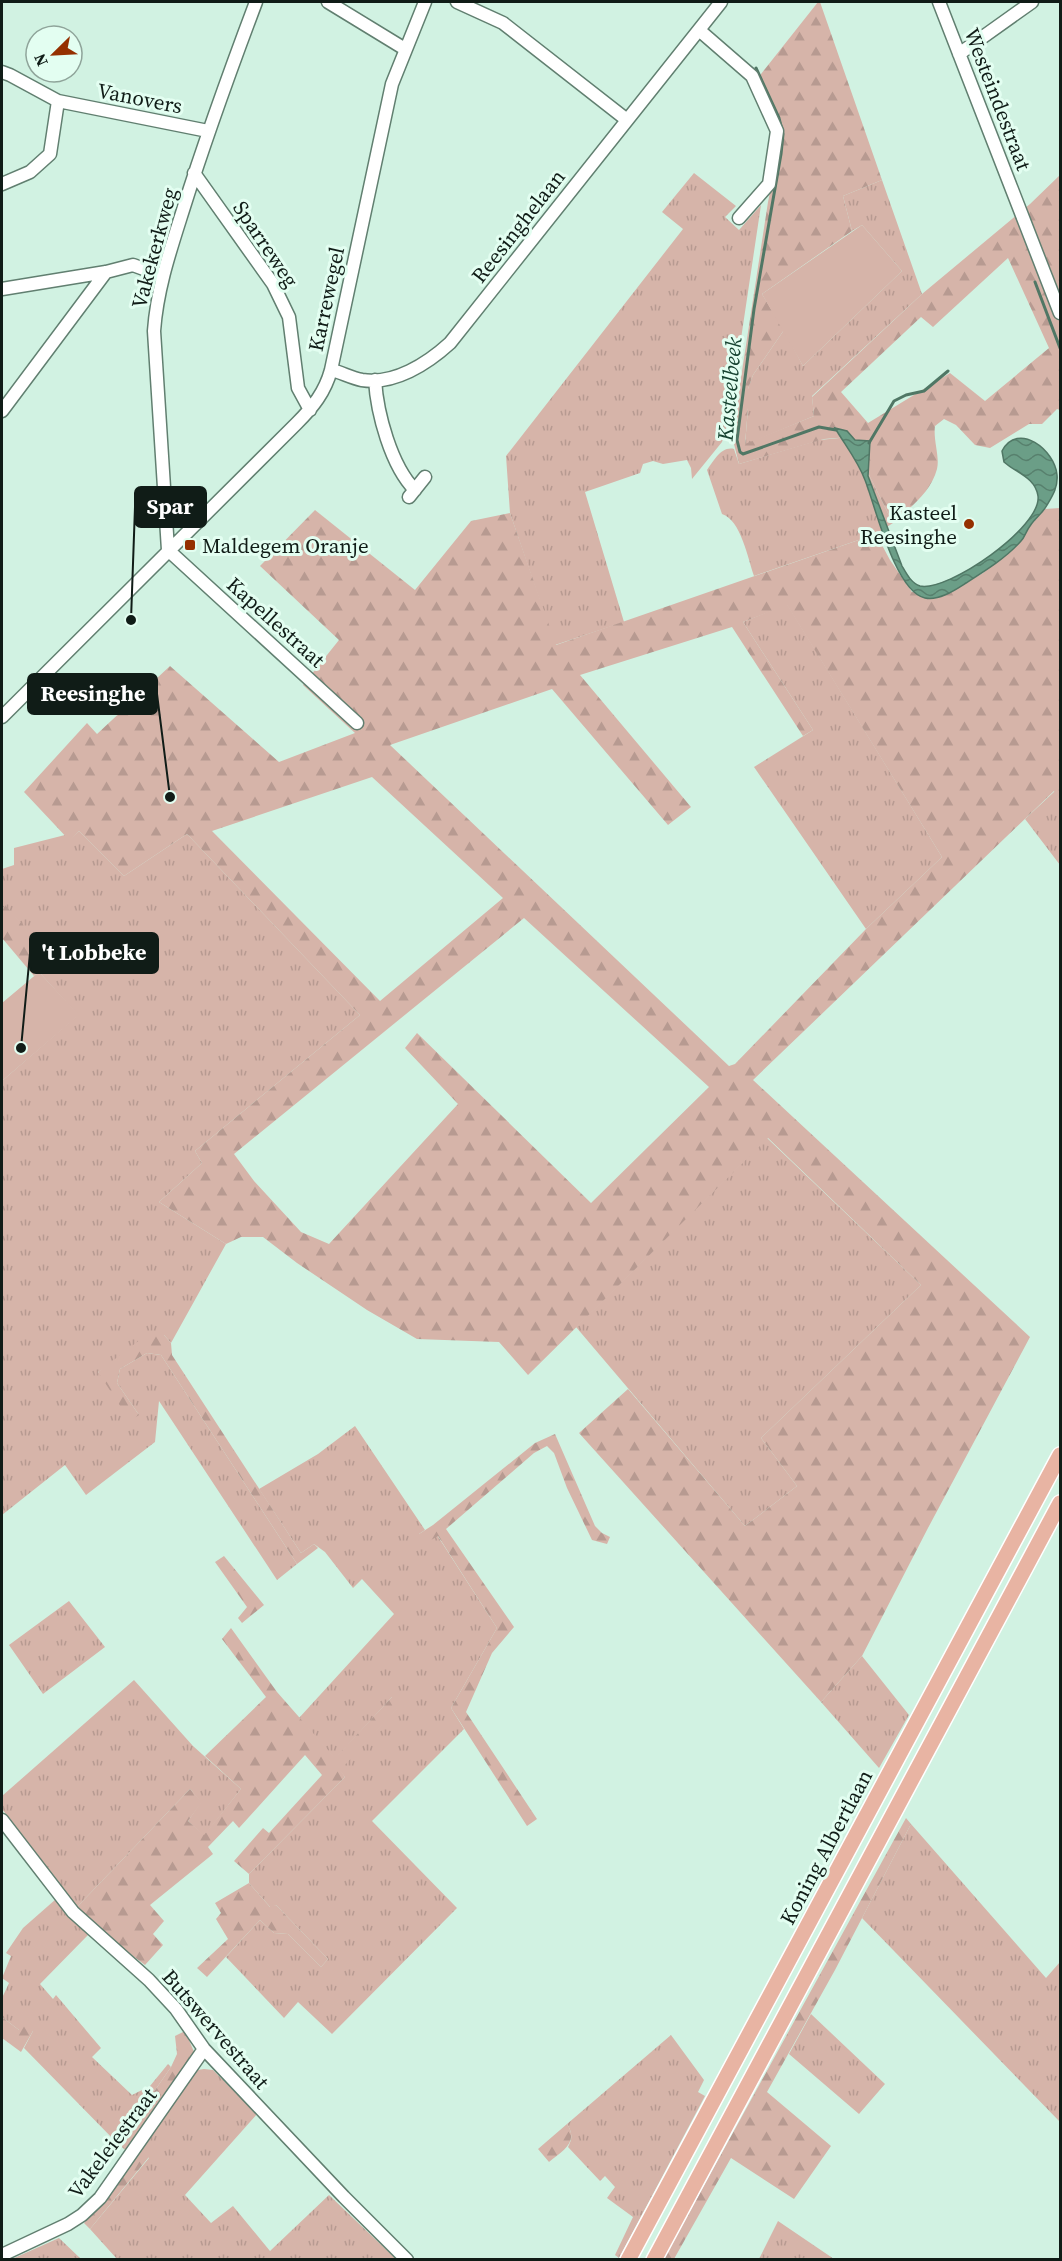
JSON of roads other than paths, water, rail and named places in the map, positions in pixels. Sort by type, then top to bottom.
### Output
[{"type":"main road","name":"Koning Albertlaan","points":[[628,2259],[1060,1455]]},
{"type":"main road","name":"Koning Albertlaan","points":[[654,2259],[1060,1503]]},
{"type":"street","name":"Vakekerkweg","points":[[168,550],[153,331],[156,304],[208,130],[256,2]]},
{"type":"street","points":[[328,2],[405,50]]},
{"type":"street","name":"Karrewegel","points":[[2,717],[310,410],[327,384],[392,84],[424,2]]},
{"type":"street","points":[[457,2],[503,23],[627,120]]},
{"type":"street","name":"Reesinghelaan","points":[[331,370],[363,380],[397,376],[419,367],[450,343],[721,2]]},
{"type":"street","name":"Westeindestraat","points":[[939,2],[1060,313]]},
{"type":"street","points":[[959,54],[1032,2]]},
{"type":"street","points":[[699,30],[752,76],[777,131],[769,184],[739,218]]},
{"type":"street","name":"Vanovers","points":[[2,72],[58,101],[208,130]]},
{"type":"street","points":[[2,184],[30,172],[50,154],[58,101]]},
{"type":"street","name":"Sparreweg","points":[[194,173],[273,284],[289,317],[298,388],[310,410]]},
{"type":"street","points":[[2,289],[106,272],[133,265],[163,276]]},
{"type":"street","points":[[2,411],[106,272]]},
{"type":"street","points":[[375,380],[376,396],[397,468],[412,494],[425,477]]},
{"type":"street","name":"Kapellestraat","points":[[168,550],[357,723]]},
{"type":"street","name":"Butswervestraat","points":[[2,1820],[73,1912],[149,1980],[176,2009],[204,2049],[344,2197],[407,2259]]},
{"type":"street","name":"Vakeleiestraat","points":[[2,2255],[68,2224],[82,2215],[100,2198],[204,2049]]},
{"type":"water","points":[[835,428],[847,431],[855,440],[870,441],[868,476],[902,566],[911,580],[920,586],[933,585],[951,579],[991,555],[1010,540],[1035,509],[1038,496],[1033,484],[1004,462],[1002,451],[1009,442],[1026,439],[1035,442],[1043,449],[1055,466],[1056,487],[1045,508],[1009,553],[952,592],[936,598],[925,598],[914,592],[904,581],[895,565],[862,473]]},
{"type":"waterway","name":"Kasteelbeek","points":[[756,68],[779,118],[783,134],[754,309],[737,440],[740,452],[743,454],[819,427],[836,430]]},
{"type":"waterway","name":"Kasteelbeek","points":[[1035,282],[1060,348]]},
{"type":"waterway","name":"Kasteelbeek","points":[[869,443],[894,401],[906,395],[924,391],[948,371]]},
{"type":"place","name":"Kasteel Reesinghe","points":[[969,524]]},
{"type":"place","name":"Maldegem Oranje","points":[[190,545]]},
{"type":"place","name":"Spar","points":[[131,620]]},
{"type":"place","name":"Reesinghe","points":[[170,797]]},
{"type":"place","name":"'t Lobbeke","points":[[21,1048]]}]
